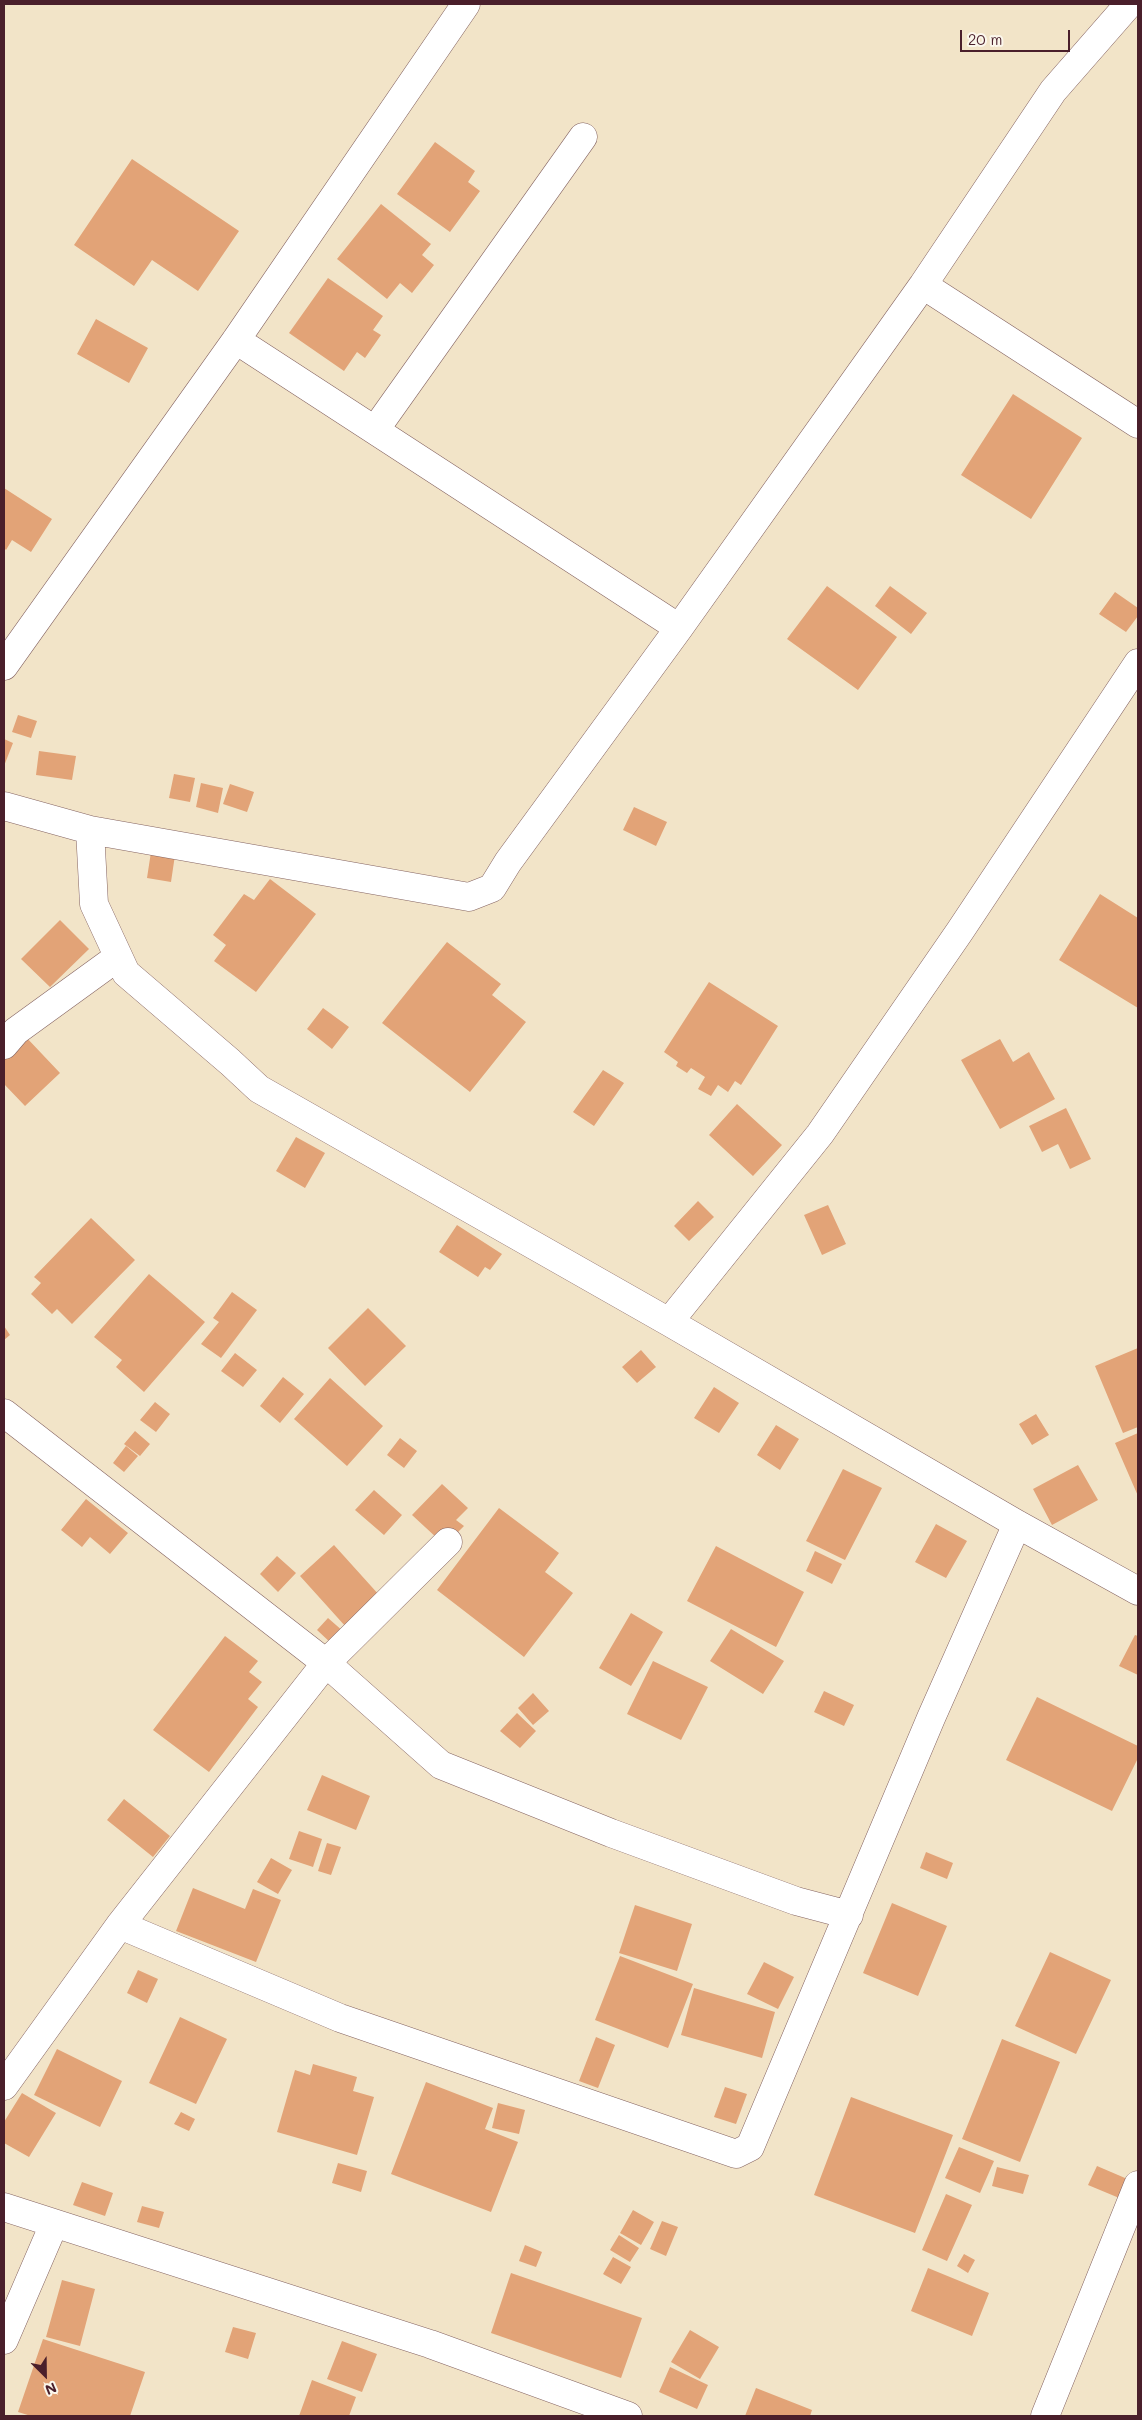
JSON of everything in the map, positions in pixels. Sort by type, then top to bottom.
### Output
[{"type":"street","points":[[4,666],[236,340],[466,4]]},
{"type":"street","points":[[4,806],[90,830],[469,897],[492,888],[508,862],[679,628],[923,286],[1053,91],[1129,4]]},
{"type":"street","points":[[375,430],[583,137]]},
{"type":"street","points":[[923,286],[1138,424]]},
{"type":"street","points":[[236,340],[679,628]]},
{"type":"street","points":[[669,1322],[820,1134],[960,931],[1138,663]]},
{"type":"street","points":[[90,830],[94,904],[126,973],[230,1062],[259,1090],[669,1322],[1016,1524],[1138,1592]]},
{"type":"street","points":[[4,1045],[16,1031],[118,957]]},
{"type":"street","points":[[4,1413],[326,1663],[441,1765],[611,1833],[796,1901],[850,1915]]},
{"type":"street","points":[[120,1924],[340,2018],[736,2154],[750,2147],[850,1915],[931,1718],[1016,1524]]},
{"type":"street","points":[[4,2086],[120,1924],[326,1663],[448,1542]]},
{"type":"street","points":[[1045,2416],[1138,2186]]},
{"type":"street","points":[[4,2207],[430,2344],[628,2416]]},
{"type":"street","points":[[4,2340],[54,2224]]},
{"type":"building","points":[[435,142],[475,171],[468,182],[480,191],[450,232],[397,194]]},
{"type":"building","points":[[132,159],[239,231],[198,291],[152,260],[134,286],[74,245]]},
{"type":"building","points":[[381,204],[431,244],[422,255],[434,265],[412,293],[400,283],[387,299],[337,259]]},
{"type":"building","points":[[328,278],[383,316],[373,330],[381,335],[365,358],[357,352],[344,371],[289,333]]},
{"type":"building","points":[[96,319],[148,348],[129,383],[77,354]]},
{"type":"building","points":[[1013,394],[1082,438],[1031,519],[961,475]]},
{"type":"building","points":[[4,488],[52,519],[31,552],[12,540],[6,550],[4,548]]},
{"type":"building","points":[[827,586],[897,637],[858,690],[787,639]]},
{"type":"building","points":[[890,586],[927,613],[911,634],[875,606]]},
{"type":"building","points":[[1115,592],[1138,608],[1138,616],[1126,632],[1099,614]]},
{"type":"building","points":[[18,715],[37,721],[31,738],[12,732]]},
{"type":"building","points":[[4,739],[13,743],[4,766]]},
{"type":"building","points":[[39,751],[76,756],[72,780],[36,775]]},
{"type":"building","points":[[174,774],[195,778],[190,802],[169,798]]},
{"type":"building","points":[[201,783],[223,788],[218,813],[196,807]]},
{"type":"building","points":[[230,784],[254,792],[247,812],[223,804]]},
{"type":"building","points":[[634,807],[667,822],[656,846],[623,830]]},
{"type":"building","points":[[151,852],[175,855],[171,882],[147,878]]},
{"type":"building","points":[[270,879],[316,914],[256,992],[214,961],[226,945],[213,935],[244,894],[254,900]]},
{"type":"building","points":[[1100,894],[1138,918],[1138,1008],[1059,960]]},
{"type":"building","points":[[60,920],[89,949],[50,987],[21,959]]},
{"type":"building","points":[[447,942],[501,984],[492,995],[526,1022],[470,1092],[382,1023]]},
{"type":"building","points":[[709,982],[778,1026],[741,1085],[735,1081],[728,1092],[718,1085],[711,1096],[698,1089],[705,1077],[691,1068],[687,1073],[676,1066],[678,1062],[664,1052]]},
{"type":"building","points":[[323,1008],[349,1027],[332,1049],[307,1029]]},
{"type":"building","points":[[25,1036],[60,1073],[25,1106],[4,1084],[4,1057]]},
{"type":"building","points":[[1000,1039],[1013,1062],[1029,1052],[1055,1099],[1000,1129],[961,1060]]},
{"type":"building","points":[[603,1070],[624,1083],[594,1126],[573,1112]]},
{"type":"building","points":[[737,1104],[782,1145],[753,1176],[709,1135]]},
{"type":"building","points":[[1066,1108],[1091,1159],[1070,1169],[1058,1144],[1042,1152],[1029,1126]]},
{"type":"building","points":[[296,1137],[325,1153],[305,1188],[276,1171]]},
{"type":"building","points":[[698,1201],[714,1217],[689,1241],[674,1226]]},
{"type":"building","points":[[828,1205],[846,1244],[822,1255],[804,1215]]},
{"type":"building","points":[[91,1218],[135,1260],[72,1324],[57,1309],[52,1314],[31,1294],[41,1283],[34,1277]]},
{"type":"building","points":[[457,1225],[502,1254],[490,1270],[485,1267],[478,1277],[439,1252]]},
{"type":"building","points":[[149,1274],[205,1322],[144,1392],[116,1367],[122,1360],[94,1337]]},
{"type":"building","points":[[232,1292],[257,1310],[221,1358],[201,1344],[219,1322],[213,1318]]},
{"type":"building","points":[[368,1308],[406,1346],[365,1386],[328,1348]]},
{"type":"building","points":[[4,1326],[10,1335],[4,1340]]},
{"type":"building","points":[[1138,1348],[1138,1427],[1123,1433],[1095,1366]]},
{"type":"building","points":[[641,1350],[656,1367],[637,1383],[622,1367]]},
{"type":"building","points":[[235,1353],[257,1370],[243,1387],[221,1371]]},
{"type":"building","points":[[283,1377],[304,1394],[280,1423],[260,1406]]},
{"type":"building","points":[[330,1378],[383,1426],[347,1466],[294,1419]]},
{"type":"building","points":[[714,1387],[739,1403],[719,1433],[694,1418]]},
{"type":"building","points":[[155,1402],[170,1414],[156,1432],[140,1420]]},
{"type":"building","points":[[1036,1414],[1049,1435],[1032,1445],[1019,1424]]},
{"type":"building","points":[[776,1425],[799,1439],[780,1470],[757,1455]]},
{"type":"building","points":[[135,1431],[150,1444],[140,1456],[124,1444]]},
{"type":"building","points":[[1138,1433],[1138,1496],[1115,1443]]},
{"type":"building","points":[[400,1438],[417,1451],[404,1468],[387,1455]]},
{"type":"building","points":[[126,1446],[138,1456],[124,1472],[113,1463]]},
{"type":"building","points":[[1078,1465],[1098,1500],[1052,1525],[1033,1489]]},
{"type":"building","points":[[843,1469],[882,1488],[845,1560],[806,1541]]},
{"type":"building","points":[[442,1484],[468,1508],[456,1520],[464,1526],[451,1539],[438,1539],[412,1515]]},
{"type":"building","points":[[374,1490],[402,1515],[384,1535],[355,1510]]},
{"type":"building","points":[[86,1499],[128,1533],[110,1554],[90,1537],[82,1547],[61,1530]]},
{"type":"building","points":[[499,1508],[559,1553],[545,1572],[573,1593],[524,1657],[437,1590]]},
{"type":"building","points":[[936,1524],[967,1541],[946,1578],[915,1562]]},
{"type":"building","points":[[334,1545],[380,1596],[346,1627],[300,1576]]},
{"type":"building","points":[[716,1546],[804,1592],[776,1647],[687,1601]]},
{"type":"building","points":[[815,1551],[842,1564],[832,1584],[806,1571]]},
{"type":"building","points":[[277,1556],[296,1573],[278,1592],[260,1574]]},
{"type":"building","points":[[631,1613],[663,1632],[631,1686],[599,1668]]},
{"type":"building","points":[[328,1618],[344,1632],[332,1644],[317,1630]]},
{"type":"building","points":[[731,1629],[784,1661],[763,1694],[710,1661]]},
{"type":"building","points":[[1135,1635],[1138,1636],[1138,1675],[1119,1666]]},
{"type":"building","points":[[225,1636],[258,1661],[249,1672],[262,1682],[248,1699],[258,1707],[209,1772],[153,1730]]},
{"type":"building","points":[[653,1661],[708,1687],[681,1740],[627,1714]]},
{"type":"building","points":[[824,1691],[854,1705],[844,1726],[814,1712]]},
{"type":"building","points":[[533,1693],[549,1711],[533,1725],[518,1708]]},
{"type":"building","points":[[1037,1697],[1138,1746],[1138,1758],[1112,1811],[1006,1760]]},
{"type":"building","points":[[517,1713],[536,1731],[520,1748],[500,1731]]},
{"type":"building","points":[[322,1775],[370,1796],[356,1830],[307,1810]]},
{"type":"building","points":[[124,1799],[170,1836],[153,1857],[107,1820]]},
{"type":"building","points":[[299,1831],[322,1839],[313,1867],[289,1859]]},
{"type":"building","points":[[327,1843],[341,1847],[331,1875],[318,1871]]},
{"type":"building","points":[[926,1852],[953,1863],[947,1879],[920,1868]]},
{"type":"building","points":[[271,1858],[292,1870],[278,1894],[257,1882]]},
{"type":"building","points":[[193,1888],[245,1909],[253,1889],[281,1900],[256,1962],[176,1931]]},
{"type":"building","points":[[892,1903],[947,1926],[918,1996],[863,1973]]},
{"type":"building","points":[[635,1905],[692,1924],[677,1971],[619,1953]]},
{"type":"building","points":[[1050,1952],[1111,1980],[1076,2054],[1015,2026]]},
{"type":"building","points":[[620,1956],[693,1984],[668,2048],[595,2020]]},
{"type":"building","points":[[764,1962],[794,1977],[778,2009],[747,1994]]},
{"type":"building","points":[[138,1970],[158,1979],[147,2003],[127,1993]]},
{"type":"building","points":[[694,1988],[775,2012],[762,2058],[681,2035]]},
{"type":"building","points":[[180,2017],[227,2039],[196,2104],[149,2083]]},
{"type":"building","points":[[596,2037],[615,2045],[598,2088],[579,2081]]},
{"type":"building","points":[[1002,2039],[1060,2062],[1020,2162],[962,2139]]},
{"type":"building","points":[[57,2049],[122,2081],[100,2127],[34,2095]]},
{"type":"building","points":[[313,2064],[357,2077],[353,2091],[374,2097],[357,2155],[277,2132],[295,2070],[310,2075]]},
{"type":"building","points":[[426,2082],[493,2108],[485,2129],[518,2142],[491,2212],[391,2174]]},
{"type":"building","points":[[725,2087],[747,2094],[736,2124],[714,2117]]},
{"type":"building","points":[[22,2093],[56,2113],[29,2157],[4,2143],[4,2122]]},
{"type":"building","points":[[851,2097],[953,2135],[915,2233],[814,2195]]},
{"type":"building","points":[[498,2103],[525,2110],[519,2134],[492,2128]]},
{"type":"building","points":[[181,2112],[195,2119],[189,2131],[174,2124]]},
{"type":"building","points":[[959,2147],[994,2161],[980,2193],[945,2178]]},
{"type":"building","points":[[338,2163],[367,2171],[361,2192],[332,2183]]},
{"type":"building","points":[[1097,2166],[1132,2181],[1124,2200],[1088,2185]]},
{"type":"building","points":[[997,2167],[1029,2175],[1023,2194],[992,2186]]},
{"type":"building","points":[[82,2182],[113,2193],[105,2216],[73,2205]]},
{"type":"building","points":[[946,2194],[972,2205],[947,2261],[922,2250]]},
{"type":"building","points":[[142,2206],[164,2212],[159,2228],[137,2222]]},
{"type":"building","points":[[633,2210],[654,2222],[641,2245],[620,2233]]},
{"type":"building","points":[[662,2221],[678,2227],[666,2256],[650,2249]]},
{"type":"building","points":[[619,2235],[639,2248],[630,2262],[610,2250]]},
{"type":"building","points":[[525,2245],[542,2252],[536,2267],[519,2261]]},
{"type":"building","points":[[964,2254],[975,2260],[968,2273],[957,2266]]},
{"type":"building","points":[[613,2257],[631,2267],[621,2284],[603,2274]]},
{"type":"building","points":[[928,2268],[989,2293],[972,2336],[911,2311]]},
{"type":"building","points":[[511,2273],[642,2318],[621,2378],[491,2333]]},
{"type":"building","points":[[62,2280],[95,2289],[80,2346],[46,2337]]},
{"type":"building","points":[[233,2327],[256,2333],[248,2359],[225,2352]]},
{"type":"building","points":[[690,2330],[719,2347],[700,2379],[671,2362]]},
{"type":"building","points":[[43,2339],[145,2372],[130,2416],[31,2416],[18,2412]]},
{"type":"building","points":[[342,2341],[377,2354],[362,2392],[327,2379]]},
{"type":"building","points":[[670,2367],[708,2385],[697,2409],[659,2392]]},
{"type":"building","points":[[312,2380],[356,2397],[349,2416],[299,2416]]},
{"type":"building","points":[[756,2388],[812,2410],[810,2416],[745,2416]]}]
